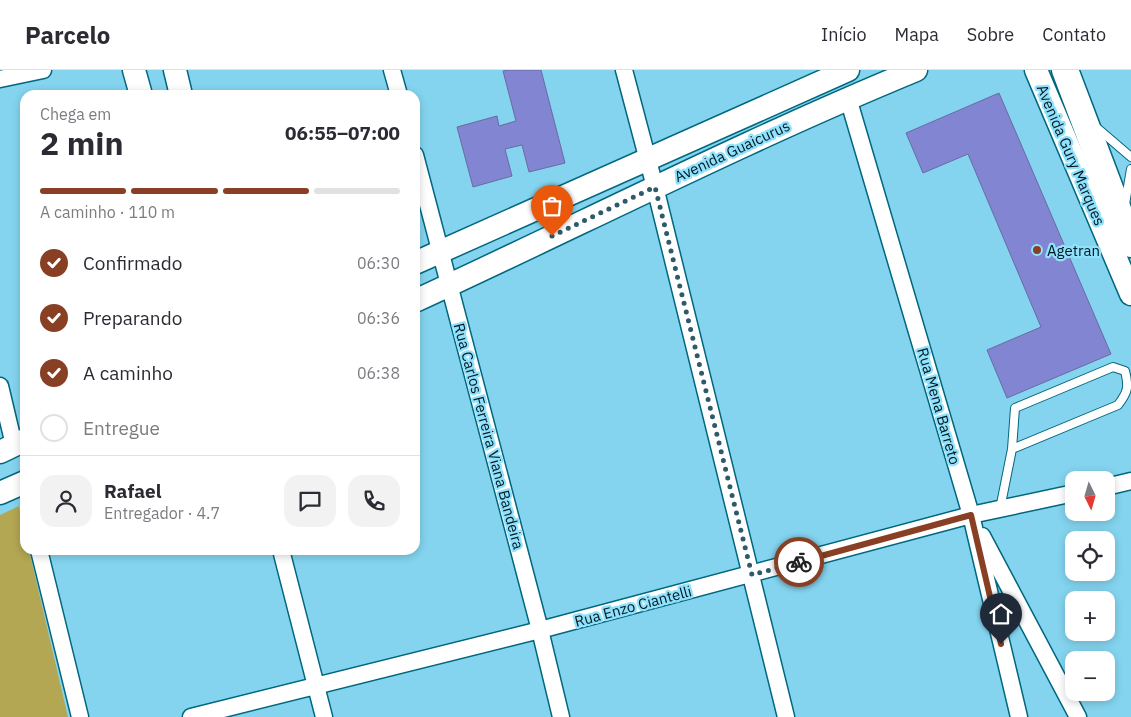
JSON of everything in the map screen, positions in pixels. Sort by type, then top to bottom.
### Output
[{"type":"main road","points":[[134,70],[140,90]]},
{"type":"main road","points":[[175,70],[180,90]]},
{"type":"main road","name":"Avenida Guaicurus","points":[[420,261],[848,70]]},
{"type":"main road","name":"Avenida Guaicurus","points":[[420,299],[848,98],[916,70]]},
{"type":"main road","name":"Avenida Gury Marques","points":[[1036,70],[1131,294]]},
{"type":"main road","name":"Avenida Gury Marques","points":[[1065,70],[1127,235]]},
{"type":"main road","points":[[0,493],[20,487]]},
{"type":"street","points":[[0,79],[43,70]]},
{"type":"street","points":[[392,70],[398,90]]},
{"type":"street","points":[[624,70],[648,159],[786,717]]},
{"type":"street","name":"Rua Mena Barreto","points":[[848,98],[971,515],[1019,717]]},
{"type":"street","name":"Rua Carlos Ferreira Viana Bandeira","points":[[420,173],[540,630],[561,717]]},
{"type":"street","points":[[0,386],[13,446]]},
{"type":"street","points":[[1115,484],[1131,481]]},
{"type":"street","name":"Rua Enzo Ciantelli","points":[[191,717],[540,630],[752,575],[971,515],[1065,496]]},
{"type":"street","points":[[971,515],[1078,717]]},
{"type":"street","points":[[40,555],[80,717]]},
{"type":"street","points":[[282,555],[324,717]]},
{"type":"lane","points":[[1083,116],[1131,157]]},
{"type":"lane","points":[[1127,235],[1125,201],[1131,169]]},
{"type":"lane","points":[[1000,509],[1012,449],[1015,408],[1113,367],[1125,371],[1127,381],[1126,394],[1118,405],[1012,449]]},
{"type":"shaded area","points":[[19,506],[20,555],[30,555],[68,717],[0,717],[0,515]]},
{"type":"building","points":[[541,70],[565,163],[529,172],[522,145],[505,149],[512,176],[473,187],[457,127],[497,116],[499,126],[516,121],[503,71]]},
{"type":"building","name":"Agetran","points":[[999,93],[1111,354],[1007,398],[987,350],[1041,327],[968,154],[923,173],[906,133]]},
{"type":"way so far","points":[[552,236],[655,187],[752,575],[799,562]]},
{"type":"place","name":"Agetran","points":[[1037,250]]},
{"type":"route","points":[[799,562],[971,515],[1001,644]]}]
